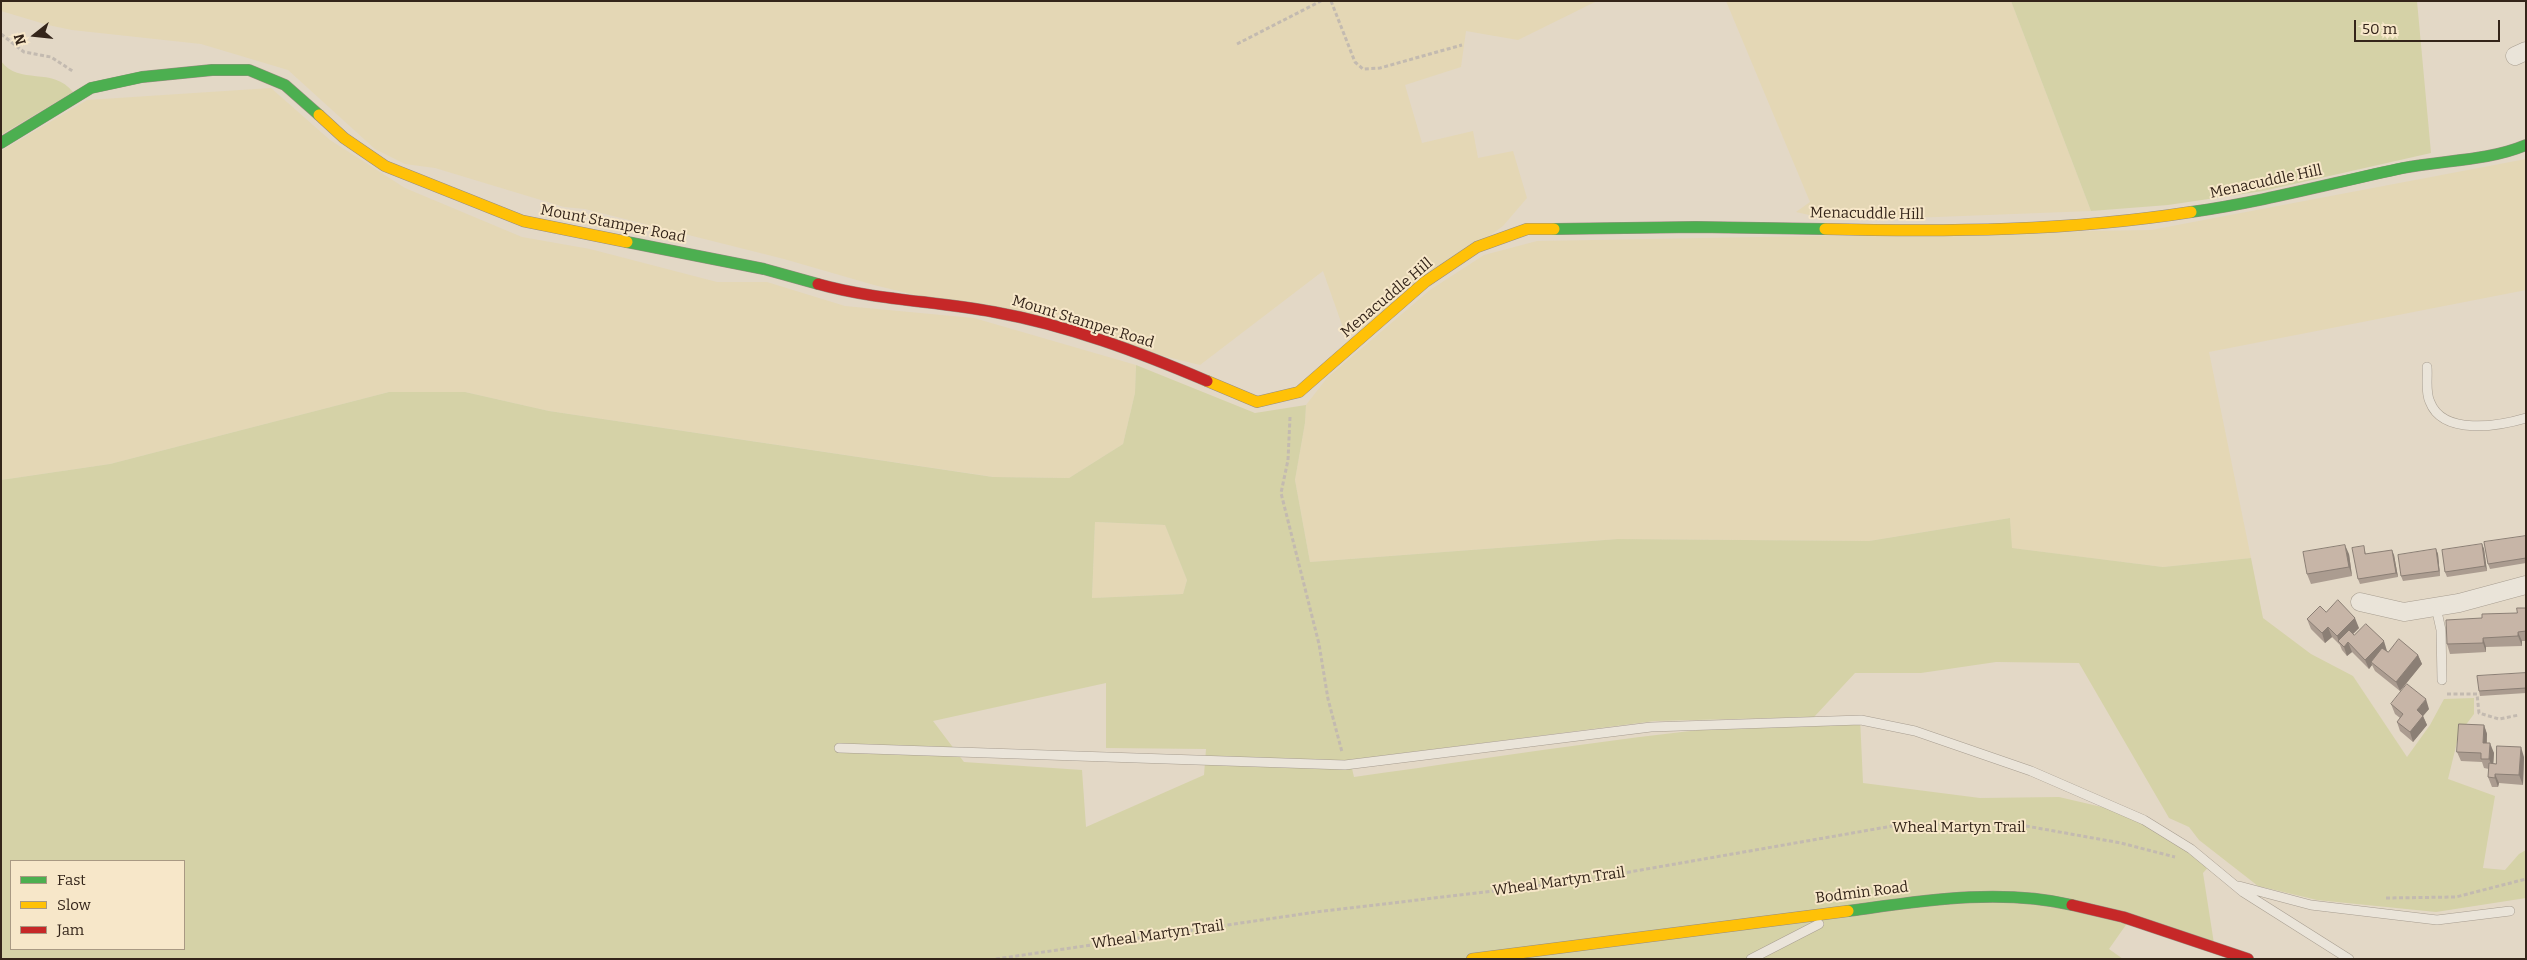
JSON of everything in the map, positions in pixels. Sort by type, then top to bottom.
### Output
[{"type":"street","name":"Mount Stamper Road","points":[[1,142],[91,88],[142,77],[212,70],[249,70],[285,85],[344,138],[385,166],[523,222],[764,268],[851,292],[994,312],[1063,329],[1156,359],[1257,402]]},
{"type":"street","name":"Menacuddle Hill","points":[[1257,402],[1299,392],[1424,282],[1477,247],[1527,229],[1696,227],[1910,231],[2022,228],[2140,220],[2226,208],[2405,168],[2507,152],[2526,145]]},
{"type":"street","points":[[2360,602],[2404,612],[2459,603],[2526,585]]},
{"type":"street","name":"Bodmin Road","points":[[1472,959],[1957,897],[2042,898],[2123,917],[2248,959]]},
{"type":"lane","points":[[2427,367],[2428,398],[2434,411],[2445,420],[2486,426],[2526,418]]},
{"type":"lane","points":[[2436,607],[2441,630],[2442,680]]},
{"type":"lane","points":[[839,748],[1345,765],[1651,727],[1861,720],[1915,731],[2022,768],[2135,816],[2190,849],[2234,884],[2349,959]]},
{"type":"lane","points":[[2234,884],[2310,905],[2436,920],[2510,911]]},
{"type":"lane","points":[[1751,959],[1846,910]]},
{"type":"path","points":[[1237,44],[1321,1]]},
{"type":"path","points":[[1331,1],[1355,62],[1363,69],[1380,68],[1462,45]]},
{"type":"path","points":[[1,34],[24,52],[51,57],[68,67],[91,88]]},
{"type":"path","points":[[1286,395],[1290,419],[1288,460],[1281,493],[1319,644],[1328,699],[1345,765]]},
{"type":"path","points":[[2446,694],[2477,694],[2479,713],[2499,719],[2519,715]]},
{"type":"path","name":"Wheal Martyn Trail","points":[[996,959],[1316,912],[1578,881],[1904,824],[2026,826],[2122,843]]},
{"type":"path","points":[[2380,898],[2456,897],[2526,879]]},
{"type":"shaded area","points":[[1,1],[1597,1],[1518,40],[1466,31],[1461,67],[1405,85],[1422,143],[1473,131],[1478,158],[1513,151],[1527,198],[1503,226],[1347,339],[1323,271],[1200,365],[874,285],[784,259],[585,209],[564,207],[435,168],[405,164],[375,149],[288,70],[201,44],[72,30],[48,25],[1,11]]},
{"type":"shaded area","points":[[1726,1],[2011,1],[2091,211],[1911,218],[1822,218],[1796,212],[1810,202]]},
{"type":"shaded area","points":[[2011,1],[2417,1],[2431,153],[2263,191],[2168,205],[2091,211]]},
{"type":"shaded area","points":[[1,61],[17,73],[56,80],[65,84],[73,92],[1,135]]},
{"type":"shaded area","points":[[271,88],[330,140],[405,188],[522,237],[590,249],[717,282],[767,282],[845,306],[974,318],[1136,365],[1135,393],[1123,444],[1069,478],[994,477],[549,411],[465,392],[389,392],[110,464],[1,480],[1,151],[87,100]]},
{"type":"shaded area","points":[[2526,159],[2526,290],[2209,352],[2251,558],[2163,567],[2011,548],[2010,518],[1869,541],[1618,539],[1310,562],[1295,480],[1305,423],[1306,405],[1327,378],[1430,290],[1484,255],[1537,241],[2151,230]]},
{"type":"shaded area","points":[[1136,365],[1255,413],[1306,405],[1305,423],[1295,480],[1310,562],[1618,539],[1869,541],[2010,518],[2012,548],[2163,567],[2251,558],[2263,618],[2311,654],[2353,676],[2407,757],[2430,725],[2444,699],[2474,698],[2474,714],[2459,734],[2448,779],[2495,796],[2483,868],[2505,870],[2519,854],[2526,850],[2526,898],[2436,912],[2317,900],[2258,886],[2199,840],[2189,827],[2169,818],[2079,663],[1996,662],[1921,673],[1855,673],[1814,717],[1655,721],[1350,760],[1354,777],[1669,733],[1860,717],[1863,783],[1980,798],[2059,797],[2149,818],[2213,862],[2203,873],[2215,950],[2128,922],[2109,949],[2123,959],[1,959],[1,480],[110,464],[389,392],[465,392],[549,411],[993,477],[1069,478],[1123,444],[1135,393]],"holes":[[[1095,522],[1165,525],[1187,580],[1183,594],[1092,598]],[[1106,683],[1106,748],[1206,749],[1204,775],[1086,827],[1082,770],[964,762],[933,721]]]},
{"type":"shaded area","points":[[1095,522],[1165,525],[1187,580],[1183,594],[1092,598]]},
{"type":"building","points":[[2526,536],[2526,558],[2488,564],[2484,542]]},
{"type":"building","points":[[2482,544],[2485,566],[2445,572],[2442,550]]},
{"type":"building","points":[[2345,545],[2349,567],[2307,574],[2303,552]]},
{"type":"building","points":[[2364,546],[2365,554],[2392,550],[2396,573],[2358,579],[2352,548]]},
{"type":"building","points":[[2436,549],[2439,571],[2401,576],[2398,555]]},
{"type":"building","points":[[2338,600],[2355,618],[2337,636],[2328,627],[2322,633],[2307,619],[2320,606],[2326,612]]},
{"type":"building","points":[[2517,608],[2526,608],[2526,631],[2518,632],[2518,636],[2483,638],[2483,643],[2447,644],[2446,620],[2482,618],[2482,614],[2517,613]]},
{"type":"building","points":[[2366,624],[2384,641],[2365,660],[2348,642],[2344,647],[2338,641],[2349,630],[2354,635]]},
{"type":"building","points":[[2399,639],[2418,655],[2396,682],[2371,662],[2382,648],[2388,652]]},
{"type":"building","points":[[2526,673],[2526,688],[2479,691],[2477,676]]},
{"type":"building","points":[[2407,684],[2426,699],[2417,710],[2423,716],[2410,732],[2397,722],[2403,714],[2391,704]]},
{"type":"building","points":[[2459,724],[2484,725],[2483,743],[2490,743],[2489,759],[2481,759],[2481,753],[2457,752]]},
{"type":"building","points":[[2497,746],[2521,747],[2519,775],[2495,774],[2495,778],[2488,777],[2489,763],[2496,764]]},
{"type":"traffic: fast","points":[[1,143],[91,88],[142,77],[212,70],[249,70],[285,85],[319,115]]},
{"type":"traffic: fast","points":[[2191,212],[2271,198],[2418,165],[2466,160],[2497,154],[2526,145]]},
{"type":"traffic: fast","points":[[1554,229],[1696,227],[1825,229]]},
{"type":"traffic: fast","points":[[627,242],[764,269],[818,284]]},
{"type":"traffic: fast","points":[[1848,911],[1932,900],[1988,897],[2016,897],[2072,905]]},
{"type":"traffic: slow","points":[[319,115],[344,138],[385,166],[523,221],[627,242]]},
{"type":"traffic: slow","points":[[1825,229],[1963,230],[2054,227],[2191,212]]},
{"type":"traffic: slow","points":[[1207,381],[1257,402],[1299,392],[1425,282],[1477,247],[1527,229],[1554,229]]},
{"type":"traffic: slow","points":[[1472,959],[1848,911]]},
{"type":"traffic: jam","points":[[818,284],[861,294],[972,308],[1049,324],[1129,350],[1207,381]]},
{"type":"traffic: jam","points":[[2072,905],[2123,917],[2248,959]]}]
